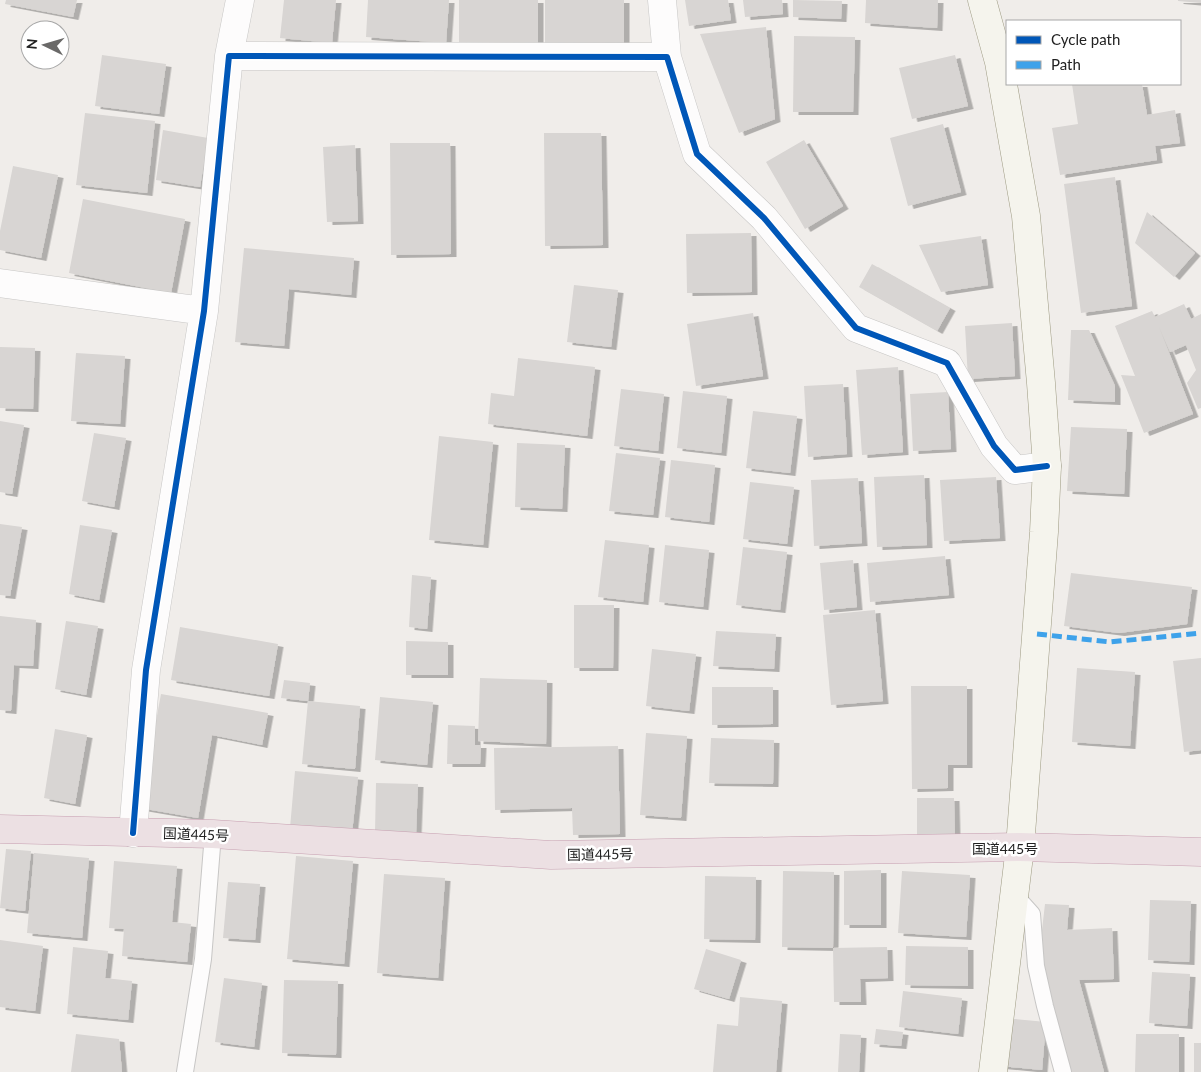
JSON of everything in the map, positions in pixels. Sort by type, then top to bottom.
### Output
[{"type":"highway","name":"国道445号","points":[[0,829],[213,834],[551,855],[1020,847],[1201,852]]},
{"type":"street","points":[[133,833],[146,670],[204,311],[229,56],[240,0]]},
{"type":"street","points":[[662,0],[667,57],[697,154],[764,218],[856,328],[947,363],[994,446],[1015,470],[1047,466]]},
{"type":"street","points":[[982,0],[999,62],[1026,216],[1047,466],[1044,532],[1020,847],[993,1072]]},
{"type":"street","points":[[229,56],[667,57]]},
{"type":"street","points":[[0,283],[204,311]]},
{"type":"lane","points":[[185,1072],[203,959],[213,834]]},
{"type":"lane","points":[[1014,894],[1032,914],[1036,966],[1063,1072]]},
{"type":"building","points":[[6,0],[77,0],[73,17],[5,4]]},
{"type":"building","points":[[284,0],[336,0],[332,43],[280,38]]},
{"type":"building","points":[[368,0],[449,0],[446,43],[366,37]]},
{"type":"building","points":[[459,0],[538,0],[538,49],[459,49]]},
{"type":"building","points":[[545,0],[624,0],[624,45],[545,44]]},
{"type":"building","points":[[685,0],[728,0],[731,20],[689,26]]},
{"type":"building","points":[[743,0],[782,0],[783,14],[745,17]]},
{"type":"building","points":[[793,0],[842,1],[841,19],[793,17]]},
{"type":"building","points":[[866,0],[938,0],[937,28],[865,23]]},
{"type":"building","points":[[1201,0],[1201,3],[1178,1]]},
{"type":"building","points":[[766,27],[775,119],[739,133],[700,34]]},
{"type":"building","points":[[794,36],[855,37],[853,112],[793,112]]},
{"type":"building","points":[[102,55],[166,64],[159,114],[95,106]]},
{"type":"building","points":[[955,55],[968,106],[912,119],[899,68]]},
{"type":"building","points":[[1072,85],[1142,85],[1147,115],[1175,110],[1180,143],[1155,146],[1157,160],[1060,175],[1052,128],[1078,124]]},
{"type":"building","points":[[85,113],[155,121],[147,193],[76,185]]},
{"type":"building","points":[[943,124],[961,192],[908,206],[890,138]]},
{"type":"building","points":[[163,130],[208,138],[200,187],[156,180]]},
{"type":"building","points":[[544,133],[601,133],[603,245],[545,246]]},
{"type":"building","points":[[804,140],[843,206],[805,229],[766,162]]},
{"type":"building","points":[[390,143],[450,143],[451,254],[391,255]]},
{"type":"building","points":[[355,145],[358,221],[327,222],[323,147]]},
{"type":"building","points":[[13,166],[58,175],[41,258],[0,250],[0,231]]},
{"type":"building","points":[[1115,177],[1132,306],[1081,313],[1064,184]]},
{"type":"building","points":[[83,199],[185,219],[171,293],[69,273]]},
{"type":"building","points":[[1147,212],[1195,253],[1174,277],[1135,243]]},
{"type":"building","points":[[751,233],[752,292],[687,293],[686,234]]},
{"type":"building","points":[[981,236],[988,285],[941,292],[919,245]]},
{"type":"building","points":[[244,248],[354,258],[351,295],[289,289],[284,346],[235,342]]},
{"type":"building","points":[[872,264],[950,308],[937,331],[859,287]]},
{"type":"building","points":[[574,285],[618,290],[611,347],[567,342]]},
{"type":"building","points":[[1184,304],[1191,319],[1201,314],[1201,408],[1198,409],[1187,383],[1196,370],[1186,345],[1170,352],[1159,327],[1193,414],[1144,433],[1121,375],[1135,376],[1115,326],[1152,311],[1155,317]]},
{"type":"building","points":[[753,313],[763,376],[696,386],[687,324]]},
{"type":"building","points":[[1012,323],[1015,376],[968,379],[965,326]]},
{"type":"building","points":[[1071,330],[1089,330],[1115,386],[1115,402],[1068,400]]},
{"type":"building","points":[[0,347],[35,348],[33,409],[0,408]]},
{"type":"building","points":[[76,353],[125,356],[120,424],[71,421]]},
{"type":"building","points":[[518,358],[595,367],[587,436],[488,424],[491,393],[514,396]]},
{"type":"building","points":[[898,367],[903,452],[862,455],[856,370]]},
{"type":"building","points":[[843,384],[847,454],[808,457],[804,386]]},
{"type":"building","points":[[621,389],[664,394],[658,451],[614,446]]},
{"type":"building","points":[[683,391],[727,396],[721,453],[677,448]]},
{"type":"building","points":[[948,392],[951,449],[913,451],[910,394]]},
{"type":"building","points":[[753,411],[797,416],[790,473],[746,468]]},
{"type":"building","points":[[0,421],[24,425],[12,494],[0,492]]},
{"type":"building","points":[[1071,427],[1127,429],[1124,494],[1067,491]]},
{"type":"building","points":[[94,433],[126,438],[114,507],[82,501]]},
{"type":"building","points":[[439,436],[493,442],[483,545],[429,540]]},
{"type":"building","points":[[517,443],[565,445],[562,509],[515,507]]},
{"type":"building","points":[[616,453],[660,458],[653,515],[609,511]]},
{"type":"building","points":[[671,460],[715,465],[709,522],[665,517]]},
{"type":"building","points":[[924,475],[927,545],[877,547],[874,477]]},
{"type":"building","points":[[996,477],[1000,538],[944,541],[940,480]]},
{"type":"building","points":[[858,478],[862,543],[814,546],[811,480]]},
{"type":"building","points":[[750,482],[794,487],[787,544],[743,539]]},
{"type":"building","points":[[0,524],[22,527],[10,596],[0,595]]},
{"type":"building","points":[[80,525],[112,530],[99,600],[69,594]]},
{"type":"building","points":[[605,540],[649,545],[643,602],[598,597]]},
{"type":"building","points":[[665,545],[709,550],[703,607],[659,602]]},
{"type":"building","points":[[743,547],[787,552],[780,610],[736,605]]},
{"type":"building","points":[[945,556],[949,595],[870,602],[867,563]]},
{"type":"building","points":[[853,560],[857,607],[824,610],[820,563]]},
{"type":"building","points":[[1071,573],[1192,587],[1187,624],[1119,633],[1064,626]]},
{"type":"building","points":[[412,575],[431,577],[427,629],[409,627]]},
{"type":"building","points":[[574,605],[614,605],[613,668],[574,668]]},
{"type":"building","points":[[875,610],[883,701],[831,705],[823,615]]},
{"type":"building","points":[[0,616],[36,620],[33,666],[14,665],[11,711],[0,710]]},
{"type":"building","points":[[66,621],[98,626],[86,695],[55,689]]},
{"type":"building","points":[[180,627],[278,644],[269,696],[171,680]]},
{"type":"building","points":[[716,631],[776,634],[774,669],[713,666]]},
{"type":"building","points":[[406,641],[448,642],[448,675],[406,675]]},
{"type":"building","points":[[652,649],[696,654],[689,711],[646,706]]},
{"type":"building","points":[[1201,658],[1201,750],[1184,752],[1173,661]]},
{"type":"building","points":[[1077,668],[1135,672],[1130,746],[1072,742]]},
{"type":"building","points":[[480,678],[547,680],[546,744],[478,741]]},
{"type":"building","points":[[284,680],[310,683],[308,701],[281,698]]},
{"type":"building","points":[[911,686],[967,686],[967,765],[948,765],[948,788],[912,789]]},
{"type":"building","points":[[712,687],[773,687],[773,724],[712,725]]},
{"type":"building","points":[[161,694],[268,713],[262,745],[212,735],[198,818],[140,808]]},
{"type":"building","points":[[380,697],[433,702],[427,765],[375,760]]},
{"type":"building","points":[[308,701],[360,706],[355,769],[302,764]]},
{"type":"building","points":[[448,725],[475,726],[475,745],[481,745],[480,764],[447,764]]},
{"type":"building","points":[[55,729],[87,735],[75,804],[44,798]]},
{"type":"building","points":[[646,733],[687,736],[681,818],[640,815]]},
{"type":"building","points":[[711,738],[774,740],[773,784],[709,783]]},
{"type":"building","points":[[618,746],[620,834],[573,835],[572,808],[495,810],[494,748]]},
{"type":"building","points":[[295,771],[358,777],[352,833],[290,828]]},
{"type":"building","points":[[376,783],[418,784],[416,834],[375,833]]},
{"type":"building","points":[[917,798],[954,798],[955,835],[917,835]]},
{"type":"building","points":[[6,849],[31,851],[25,911],[0,908]]},
{"type":"building","points":[[34,853],[89,858],[82,938],[27,933]]},
{"type":"building","points":[[296,856],[353,861],[344,964],[287,959]]},
{"type":"building","points":[[114,861],[177,866],[172,922],[191,924],[187,962],[122,956],[124,929],[109,928]]},
{"type":"building","points":[[881,870],[881,925],[844,925],[844,871]]},
{"type":"building","points":[[783,871],[834,872],[833,948],[782,947]]},
{"type":"building","points":[[902,871],[970,875],[966,937],[898,933]]},
{"type":"building","points":[[384,874],[445,878],[438,978],[377,973]]},
{"type":"building","points":[[705,876],[756,877],[755,940],[704,939]]},
{"type":"building","points":[[228,882],[260,884],[255,940],[223,938]]},
{"type":"building","points":[[1150,900],[1191,901],[1189,962],[1148,960]]},
{"type":"building","points":[[1045,904],[1069,905],[1067,930],[1112,928],[1114,979],[1079,980],[1104,1072],[1068,1072],[1044,982],[1042,930]]},
{"type":"building","points":[[0,940],[43,946],[35,1011],[0,1007]]},
{"type":"building","points":[[906,946],[968,947],[968,986],[905,985]]},
{"type":"building","points":[[73,947],[108,951],[105,978],[132,981],[128,1020],[67,1014]]},
{"type":"building","points":[[887,947],[888,978],[860,979],[861,1002],[834,1002],[833,948]]},
{"type":"building","points":[[706,949],[741,960],[729,999],[694,989]]},
{"type":"building","points":[[1152,972],[1190,974],[1187,1026],[1149,1023]]},
{"type":"building","points":[[224,978],[262,983],[254,1047],[215,1042]]},
{"type":"building","points":[[284,980],[338,981],[336,1055],[282,1053]]},
{"type":"building","points":[[903,991],[962,998],[958,1034],[899,1027]]},
{"type":"building","points":[[740,997],[782,1001],[776,1072],[713,1072],[717,1024],[738,1026]]},
{"type":"building","points":[[1005,1018],[1046,1022],[1042,1070],[1000,1066]]},
{"type":"building","points":[[876,1029],[903,1032],[901,1046],[874,1044]]},
{"type":"building","points":[[76,1034],[119,1039],[122,1072],[71,1072]]},
{"type":"building","points":[[840,1034],[861,1035],[859,1072],[838,1072]]},
{"type":"building","points":[[1136,1034],[1179,1034],[1179,1072],[1135,1072]]},
{"type":"building","points":[[1194,1043],[1201,1043],[1201,1072],[1194,1072]]},
{"type":"marked path","points":[[1037,634],[1110,642],[1201,633]]},
{"type":"cycle path","points":[[133,833],[146,670],[204,311],[229,56],[667,57],[697,154],[764,218],[856,328],[947,363],[994,446],[1015,470],[1047,466]]}]
